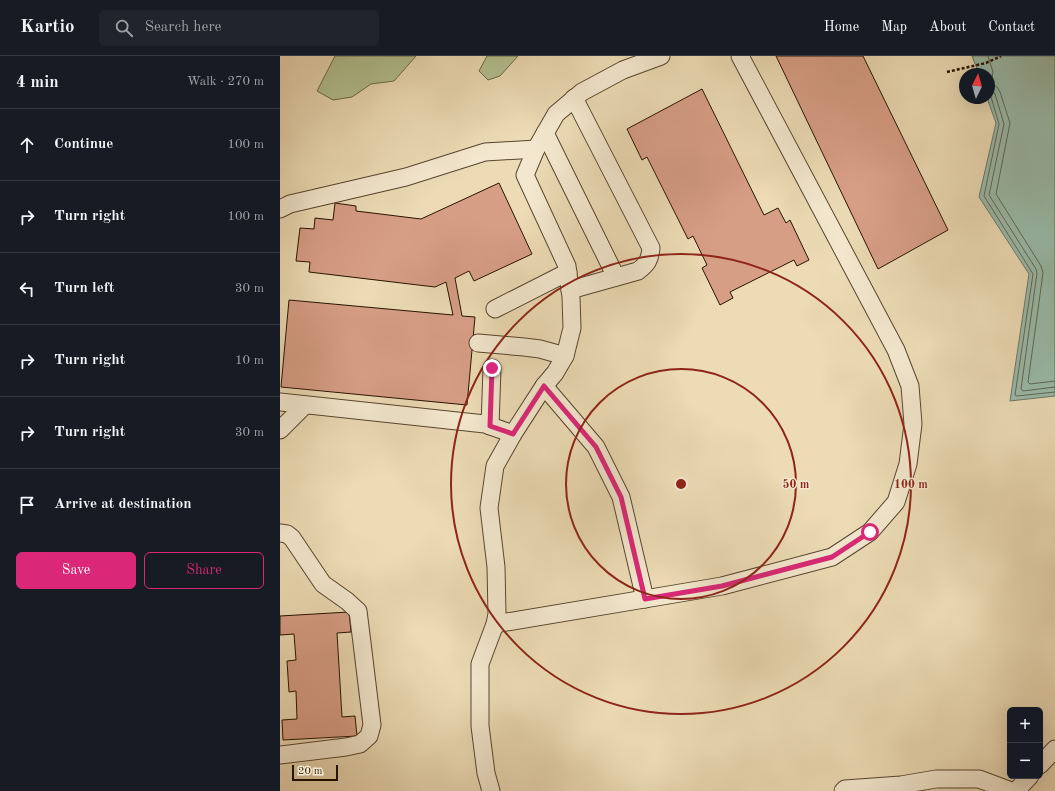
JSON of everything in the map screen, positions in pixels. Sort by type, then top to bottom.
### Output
[{"type":"lane","points":[[491,791],[486,773],[480,726],[480,664],[496,624],[497,614],[496,567],[489,508],[495,466],[513,434],[565,356],[572,328],[567,266],[525,175],[536,149],[556,114],[574,98],[582,92],[624,70],[661,56]]},
{"type":"lane","points":[[496,624],[722,586],[832,557],[870,532],[896,502],[908,464],[913,424],[910,386],[896,350],[740,56]]},
{"type":"lane","points":[[570,290],[638,271],[645,266],[650,256],[651,248],[574,98]]},
{"type":"lane","points":[[546,132],[616,277]]},
{"type":"lane","points":[[280,209],[290,204],[406,177],[485,152],[536,149]]},
{"type":"lane","points":[[495,309],[568,272]]},
{"type":"lane","points":[[478,343],[540,349],[565,356]]},
{"type":"lane","points":[[490,426],[492,368]]},
{"type":"lane","points":[[544,386],[596,447],[621,497],[645,599]]},
{"type":"lane","points":[[280,402],[484,424],[513,434]]},
{"type":"lane","points":[[280,430],[305,405]]},
{"type":"lane","points":[[280,533],[287,534],[292,538],[323,584],[358,611],[372,725],[369,736],[360,744],[280,755]]},
{"type":"lane","points":[[1043,762],[1055,749]]},
{"type":"lane","points":[[936,779],[951,791]]},
{"type":"lane","points":[[845,790],[895,788],[936,779],[979,779],[1011,791]]},
{"type":"lane","points":[[1016,791],[1027,779]]},
{"type":"path","points":[[947,72],[986,63],[1001,56]]},
{"type":"green space","points":[[335,56],[416,56],[394,81],[371,84],[352,97],[333,100],[317,91]]},
{"type":"green space","points":[[487,56],[518,56],[500,76],[488,80],[479,71]]},
{"type":"water","points":[[972,56],[1055,56],[1055,396],[1010,401],[1029,274],[979,197],[996,123],[989,104],[995,104],[995,68],[977,68]]},
{"type":"building","points":[[776,56],[863,56],[948,230],[878,269]]},
{"type":"building","points":[[702,89],[764,215],[778,208],[786,223],[790,220],[809,260],[797,266],[794,260],[730,292],[733,298],[720,305],[702,268],[707,265],[693,236],[688,239],[647,157],[642,160],[627,129]]},
{"type":"building","points":[[499,183],[532,254],[474,281],[469,271],[455,278],[462,316],[475,317],[467,405],[281,387],[289,300],[453,315],[446,282],[435,287],[309,272],[310,262],[296,261],[300,228],[314,229],[315,218],[333,220],[335,203],[356,206],[356,211],[421,219]]},
{"type":"building","points":[[349,612],[351,632],[337,633],[342,717],[355,716],[357,736],[283,740],[282,720],[297,719],[296,691],[289,692],[287,661],[296,660],[294,634],[280,635],[280,616]]},
{"type":"route","points":[[492,368],[490,426],[513,434],[544,386],[596,447],[621,497],[645,599],[722,586],[832,557],[870,532]]}]
